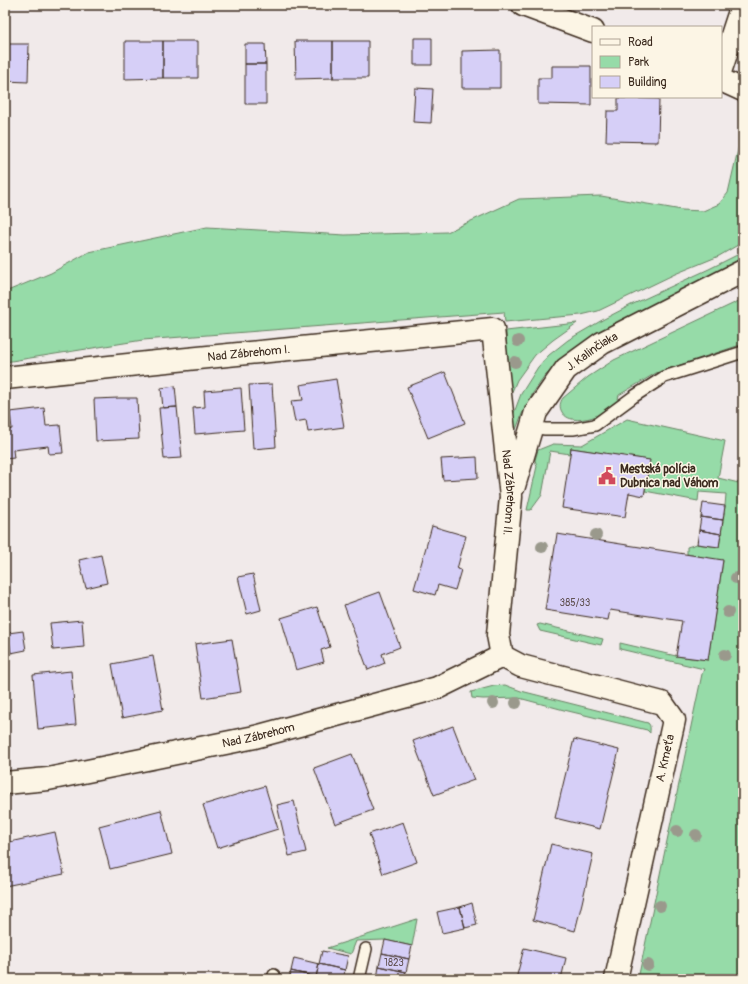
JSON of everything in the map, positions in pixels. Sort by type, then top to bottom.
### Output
[{"type":"street","points":[[524,5],[592,31]]},
{"type":"street","points":[[722,66],[742,5]]},
{"type":"street","points":[[722,80],[743,90]]},
{"type":"street","name":"J. Kalinčiaka","points":[[511,497],[536,412],[566,369],[602,343],[743,271]]},
{"type":"street","name":"Nad Zábrehom I.","points":[[5,378],[493,330]]},
{"type":"street","name":"Nad Zábrehom II.","points":[[493,330],[511,497],[498,635],[502,656]]},
{"type":"street","name":"Nad Zábrehom","points":[[5,783],[48,779],[255,737],[437,688],[502,656]]},
{"type":"street","name":"A. Kmeťa","points":[[502,656],[521,666],[662,703],[674,720],[616,979]]},
{"type":"lane","points":[[531,427],[545,429],[573,429],[595,424],[664,377],[743,352]]},
{"type":"lane","points":[[359,979],[366,949]]},
{"type":"green space","points":[[743,128],[743,242],[719,256],[675,274],[598,311],[581,315],[505,322],[504,312],[143,340],[5,362],[5,292],[51,273],[89,252],[207,227],[345,235],[447,232],[519,199],[601,196],[682,210],[703,211],[719,204],[728,193]]},
{"type":"green space","points":[[743,252],[743,262],[596,334],[571,351],[545,376],[533,393],[522,414],[513,437],[512,418],[521,394],[538,367],[549,355],[568,340],[604,319]]},
{"type":"green space","points":[[743,299],[743,344],[656,373],[619,395],[617,403],[596,416],[578,420],[568,418],[562,412],[560,405],[563,398],[588,377],[614,360]]},
{"type":"green space","points":[[577,323],[535,355],[517,380],[508,401],[506,331]]},
{"type":"green space","points":[[627,419],[725,441],[718,478],[743,484],[743,979],[638,979],[704,669],[620,649],[620,643],[676,656],[708,660],[723,561],[687,554],[687,547],[697,544],[719,547],[726,494],[699,492],[698,501],[645,491],[649,460],[571,448],[570,454],[550,451],[542,495],[531,510],[527,510],[537,466],[535,460],[538,450],[553,444],[582,445]]},
{"type":"green space","points":[[540,624],[603,639],[601,645],[540,631],[537,625]]},
{"type":"green space","points":[[505,685],[521,691],[648,723],[650,726],[650,733],[647,730],[519,698],[472,698],[471,692],[494,686]]},
{"type":"green space","points":[[417,919],[412,946],[385,940],[356,941],[351,954],[327,948]]},
{"type":"building","points":[[414,38],[432,38],[432,65],[414,65]]},
{"type":"building","points":[[125,41],[163,41],[163,78],[125,79]]},
{"type":"building","points":[[163,41],[198,41],[198,78],[163,78]]},
{"type":"building","points":[[295,41],[333,41],[333,78],[296,79]]},
{"type":"building","points":[[333,41],[368,41],[368,78],[333,78]]},
{"type":"building","points":[[5,44],[29,44],[28,82],[5,81]]},
{"type":"building","points":[[245,44],[265,44],[266,64],[245,64]]},
{"type":"building","points":[[500,50],[500,88],[462,88],[462,51]]},
{"type":"building","points":[[245,64],[266,64],[266,104],[245,104]]},
{"type":"building","points":[[552,66],[591,66],[591,105],[538,104],[538,78],[552,78]]},
{"type":"building","points":[[415,88],[433,89],[431,123],[413,122]]},
{"type":"building","points":[[618,98],[659,99],[658,142],[606,141],[607,111],[618,111]]},
{"type":"building","points":[[445,372],[465,423],[428,438],[407,387]]},
{"type":"building","points":[[336,379],[344,427],[308,432],[306,420],[295,422],[291,401],[303,400],[300,385]]},
{"type":"building","points":[[272,384],[276,447],[253,449],[249,385]]},
{"type":"building","points":[[175,386],[177,407],[163,408],[161,388]]},
{"type":"building","points":[[241,388],[244,430],[195,434],[193,408],[205,407],[204,391]]},
{"type":"building","points":[[137,398],[139,439],[96,441],[94,399]]},
{"type":"building","points":[[177,407],[182,458],[164,459],[159,408]]},
{"type":"building","points":[[44,408],[46,426],[60,425],[63,453],[49,454],[48,446],[13,450],[14,458],[5,459],[5,430],[12,429],[10,412]]},
{"type":"building","name":"Mestská polícia Dubnica nad Váhom","points":[[571,448],[650,460],[644,496],[629,493],[625,517],[562,508]]},
{"type":"building","points":[[477,457],[478,478],[443,480],[441,459]]},
{"type":"building","points":[[703,503],[725,506],[723,520],[701,517]]},
{"type":"building","points":[[701,517],[723,520],[721,534],[699,530]]},
{"type":"building","points":[[432,526],[466,536],[457,569],[461,570],[455,590],[438,585],[435,595],[414,589]]},
{"type":"building","points":[[699,530],[721,534],[719,547],[697,544]]},
{"type":"building","points":[[557,534],[723,560],[708,660],[676,656],[682,621],[610,610],[608,620],[545,610]]},
{"type":"building","points":[[101,555],[107,583],[86,588],[79,560]]},
{"type":"building","points":[[253,574],[261,610],[247,614],[238,577]]},
{"type":"building","points":[[380,592],[400,647],[382,654],[385,663],[368,670],[344,605]]},
{"type":"building","points":[[317,607],[330,647],[321,650],[324,662],[296,670],[281,618]]},
{"type":"building","points":[[82,620],[84,647],[53,650],[50,623]]},
{"type":"building","points":[[23,631],[26,650],[11,653],[8,633]]},
{"type":"building","points":[[232,639],[241,692],[203,698],[195,644]]},
{"type":"building","points":[[153,656],[163,710],[122,718],[112,664]]},
{"type":"building","points":[[71,671],[76,725],[38,729],[33,675]]},
{"type":"building","points":[[453,726],[474,780],[434,795],[413,741]]},
{"type":"building","points":[[574,739],[619,750],[600,829],[555,818]]},
{"type":"building","points":[[352,754],[373,810],[335,824],[314,768]]},
{"type":"building","points":[[265,786],[278,829],[217,848],[203,805]]},
{"type":"building","points":[[294,801],[306,852],[289,856],[277,805]]},
{"type":"building","points":[[161,810],[172,854],[110,869],[99,826]]},
{"type":"building","points":[[403,822],[417,862],[383,874],[369,834]]},
{"type":"building","points":[[55,832],[64,874],[5,886],[5,843]]},
{"type":"building","points":[[551,844],[593,854],[575,931],[533,920]]},
{"type":"building","points":[[472,903],[477,925],[465,928],[460,907]]},
{"type":"building","points":[[460,907],[465,928],[442,933],[437,912]]},
{"type":"building","points":[[385,940],[412,946],[409,959],[382,953]]},
{"type":"building","points":[[524,948],[566,958],[561,979],[516,979]]},
{"type":"building","points":[[322,951],[348,956],[345,970],[319,964]]},
{"type":"building","points":[[382,953],[409,959],[406,972],[379,966]]},
{"type":"building","points":[[294,958],[319,964],[316,977],[291,971]]},
{"type":"building","points":[[319,964],[345,970],[343,979],[326,979],[316,977]]},
{"type":"building","points":[[379,966],[406,972],[404,979],[377,979]]},
{"type":"building","points":[[291,971],[316,977],[316,979],[289,979]]},
{"type":"place","name":"Mestská polícia Dubnica nad Váhom","points":[[607,476]]}]
